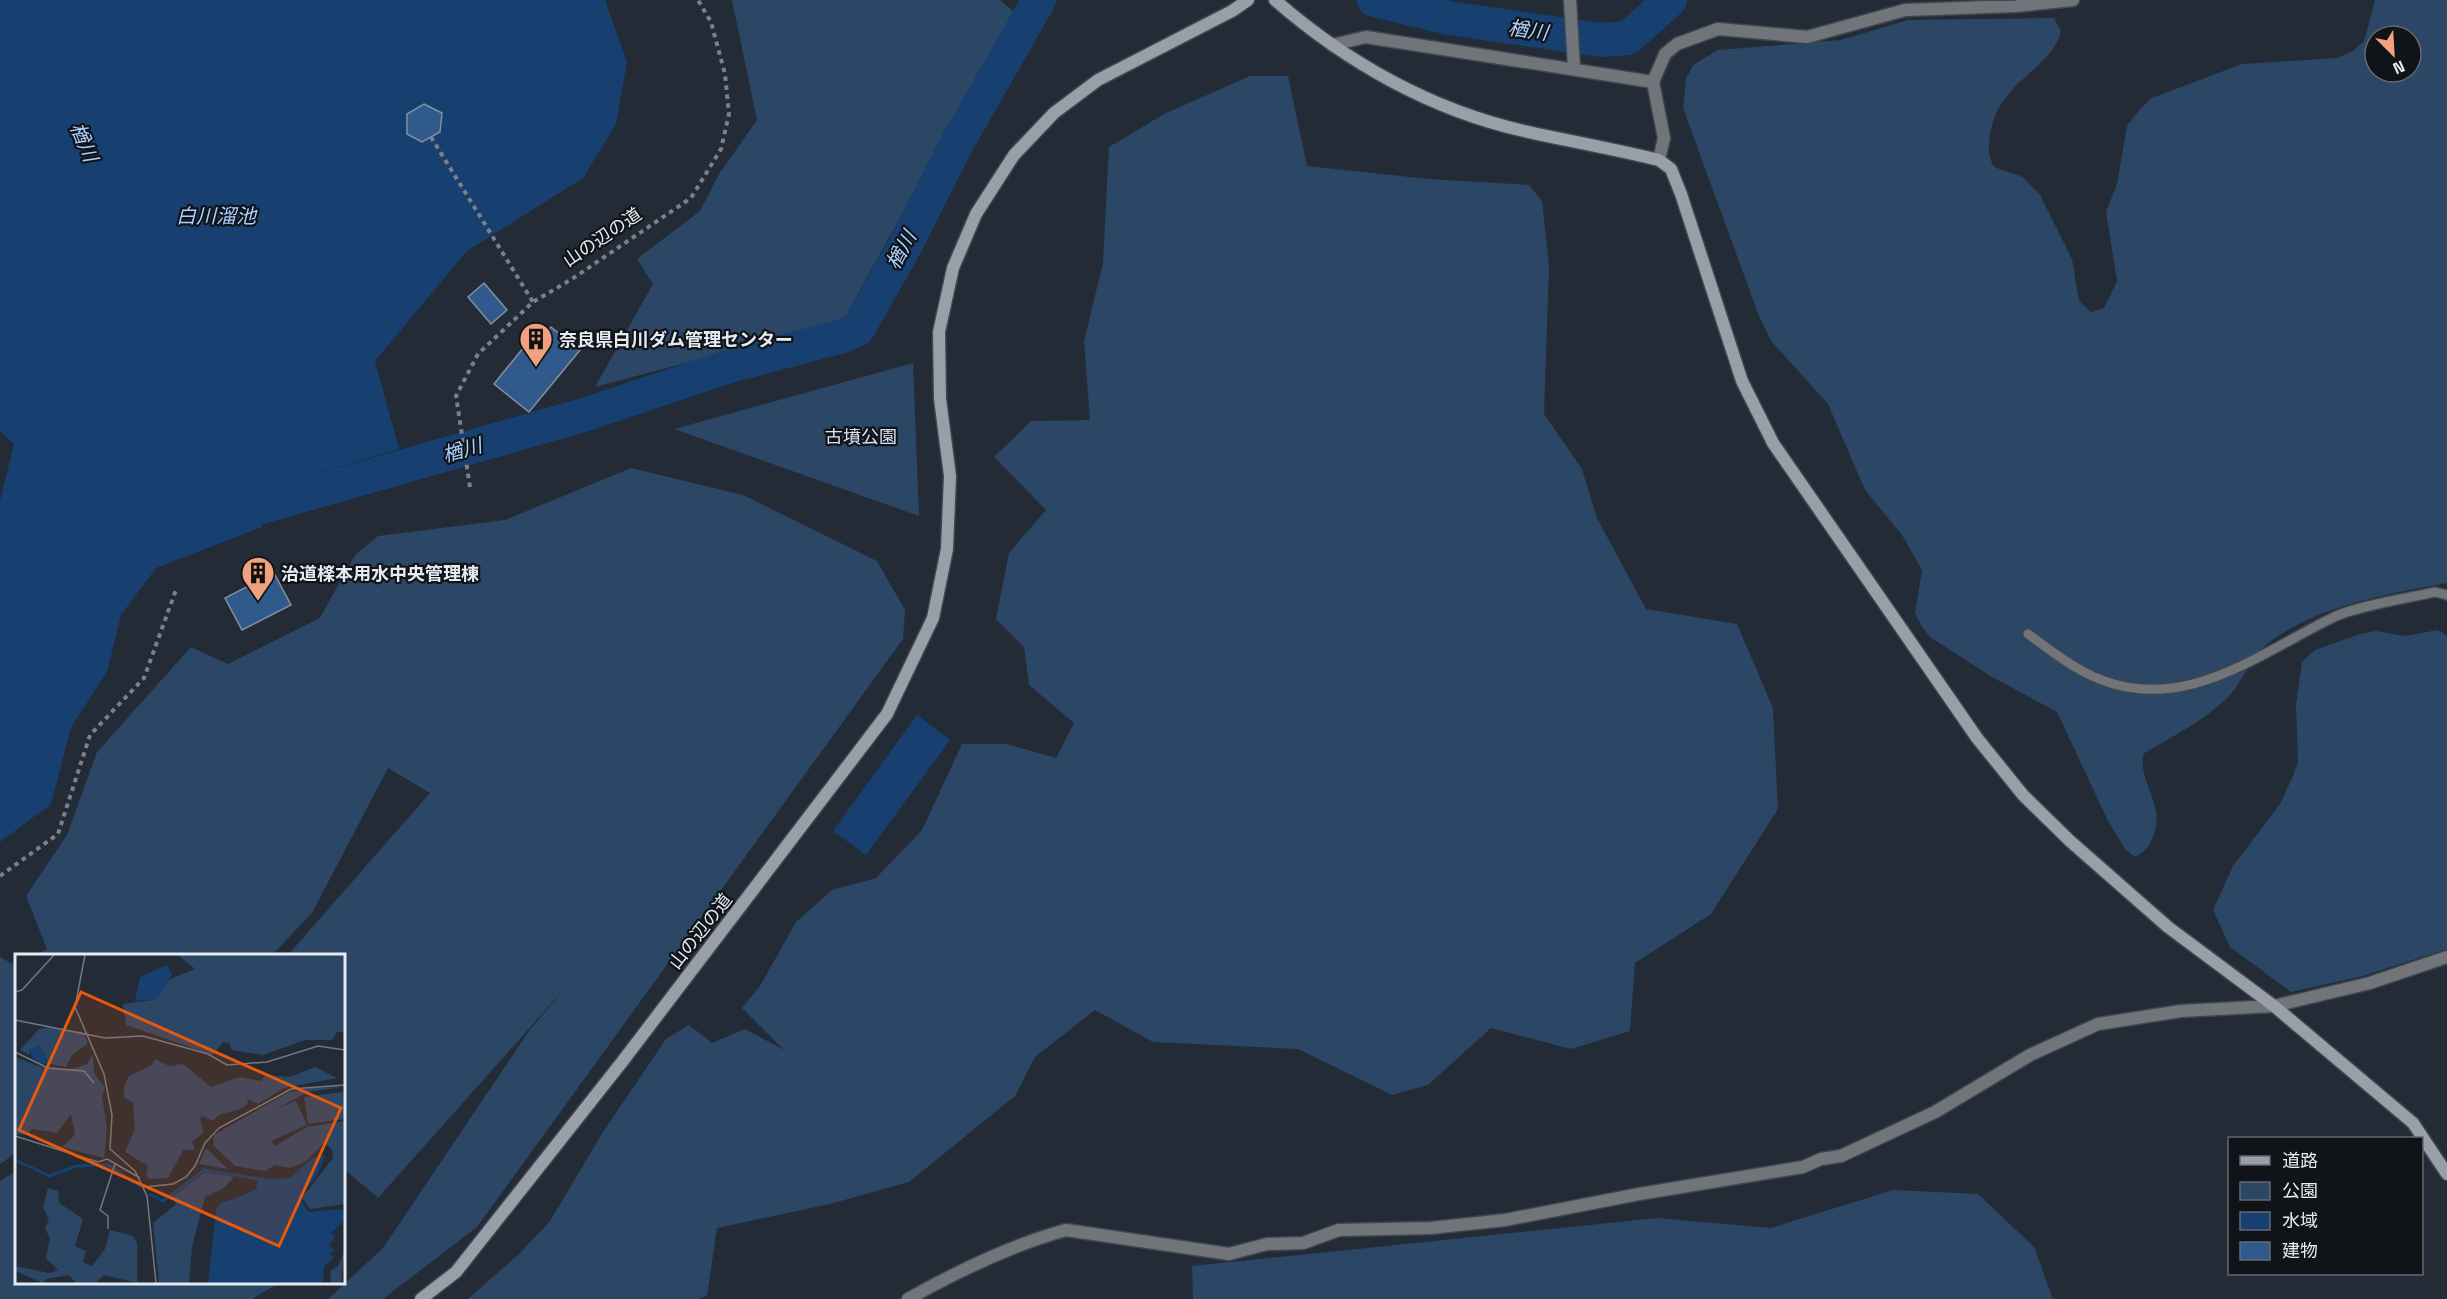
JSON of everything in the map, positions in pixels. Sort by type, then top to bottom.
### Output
[{"type":"street","name":"山の辺の道","points":[[421,1299],[456,1272],[622,1062],[887,714],[933,618],[947,549],[950,476],[940,399],[939,332],[953,268],[976,214],[1014,155],[1054,113],[1098,80],[1232,11],[1248,0]]},
{"type":"street","points":[[1275,0],[1332,45],[1395,84],[1476,117],[1523,131],[1659,160],[1671,169],[1682,194],[1742,381],[1773,443],[1977,738],[2023,795],[2070,841],[2168,927],[2274,1006],[2413,1123],[2422,1137]]},
{"type":"street","points":[[1570,0],[1574,68]]},
{"type":"street","points":[[1659,160],[1664,138],[1653,82],[1665,54],[1677,44],[1718,29],[1807,38],[1905,10],[2016,6],[2073,0]]},
{"type":"street","points":[[1332,45],[1366,37],[1653,82]]},
{"type":"street","points":[[908,1299],[950,1275],[1043,1236],[1066,1230],[1229,1254],[1267,1244],[1303,1243],[1339,1230],[1431,1228],[1505,1220],[1639,1194],[1803,1167],[1821,1159],[1840,1156],[1935,1112],[2030,1055],[2098,1024],[2181,1011],[2274,1006],[2370,983],[2447,957]]},
{"type":"street","points":[[2423,1138],[2447,1174]]},
{"type":"lane","points":[[2028,634],[2089,675],[2144,690],[2186,687],[2254,662],[2336,616],[2435,592],[2447,595]]},
{"type":"path","name":"山の辺の道","points":[[470,487],[456,396],[478,354],[533,302],[572,279],[691,198],[721,149],[729,114],[725,74],[711,22],[698,0]]},
{"type":"path","points":[[431,137],[533,302]]},
{"type":"path","points":[[0,876],[58,834],[90,735],[144,678],[177,587]]},
{"type":"green space","points":[[732,0],[1000,0],[1014,12],[843,321],[595,387],[653,284],[637,259],[700,211],[719,174],[757,120]]},
{"type":"green space","points":[[2375,0],[2447,0],[2447,583],[2378,597],[2333,610],[2290,629],[2265,646],[2235,689],[2221,704],[2189,727],[2143,754],[2145,776],[2154,805],[2156,825],[2148,847],[2135,857],[2125,849],[2109,823],[2057,712],[1992,677],[1930,637],[1921,625],[1915,613],[1922,571],[1916,559],[1902,535],[1865,490],[1828,404],[1772,342],[1759,316],[1683,108],[1686,79],[1693,65],[1718,50],[1841,40],[1908,20],[2054,18],[2061,31],[2055,45],[2047,57],[2013,89],[2003,102],[1995,117],[1989,152],[1994,167],[2023,177],[2040,195],[2072,259],[2079,301],[2091,312],[2104,308],[2117,281],[2106,212],[2117,184],[2127,126],[2140,109],[2152,98],[2242,64],[2337,58],[2353,51],[2363,42],[2363,84],[2423,84],[2423,24],[2369,24]]},
{"type":"green space","points":[[1250,76],[1288,76],[1307,166],[1429,179],[1529,185],[1542,201],[1549,266],[1544,414],[1582,469],[1597,518],[1646,609],[1737,624],[1773,708],[1778,809],[1711,914],[1635,963],[1630,1031],[1571,1049],[1491,1028],[1428,1085],[1392,1095],[1298,1049],[1153,1042],[1095,1010],[1035,1057],[1015,1096],[909,1182],[830,1204],[717,1228],[707,1296],[698,1299],[468,1299],[519,1254],[550,1221],[603,1132],[666,1039],[689,1025],[712,1043],[745,1029],[784,1050],[742,1008],[760,986],[796,922],[832,890],[876,878],[922,830],[962,744],[1007,744],[1056,758],[1074,723],[1029,685],[1024,647],[996,619],[1009,553],[1046,510],[994,457],[1031,421],[1090,420],[1084,341],[1103,263],[1109,147],[1164,114]]},
{"type":"green space","name":"古墳公園","points":[[913,363],[919,516],[674,429]]},
{"type":"green space","points":[[631,468],[743,495],[877,561],[905,610],[903,639],[477,1227],[383,1299],[328,1299],[383,1248],[529,1031],[567,986],[378,1198],[345,1170],[345,954],[289,954],[430,793],[388,768],[312,913],[273,954],[38,954],[47,949],[26,896],[67,835],[97,752],[191,647],[228,664],[320,618],[355,555],[378,536],[505,520]]},
{"type":"green space","points":[[2438,630],[2447,636],[2447,949],[2363,976],[2291,992],[2230,947],[2213,910],[2233,866],[2280,804],[2293,776],[2298,762],[2296,705],[2302,662],[2315,650],[2360,634],[2376,631],[2405,636]]},
{"type":"green space","points":[[0,957],[15,965],[15,1154],[0,1164]]},
{"type":"green space","points":[[15,1172],[15,1284],[277,1284],[252,1299],[0,1299],[0,1181]]},
{"type":"green space","points":[[1893,1190],[1978,1194],[2034,1247],[2053,1299],[1193,1299],[1192,1266],[1657,1218],[1771,1228]]},
{"type":"water","name":"白川溜池","points":[[0,0],[605,0],[627,62],[616,124],[583,178],[467,251],[375,361],[399,449],[253,492],[262,527],[156,568],[121,615],[107,672],[71,727],[51,804],[0,842],[0,501],[14,444],[0,431]]},
{"type":"water","points":[[917,715],[950,740],[866,855],[833,831]]},
{"type":"building","points":[[424,104],[442,113],[440,132],[422,142],[407,134],[407,114]]},
{"type":"building","points":[[484,283],[507,310],[491,324],[468,297]]},
{"type":"building","name":"奈良県白川ダム管理センター","points":[[551,327],[580,350],[529,412],[494,384],[524,347],[531,352]]},
{"type":"building","name":"治道檪本用水中央管理棟","points":[[274,573],[291,605],[242,630],[225,598]]},
{"type":"waterway","name":"楢川","points":[[231,482],[244,512],[587,414],[733,365],[843,336],[858,329],[905,246],[956,145],[1039,0]]},
{"type":"waterway","name":"楢川","points":[[1374,0],[1449,18],[1601,40],[1628,38],[1670,0]]},
{"type":"place","name":"奈良県白川ダム管理センター","points":[[536,368]]},
{"type":"place","name":"治道檪本用水中央管理棟","points":[[258,602]]}]
